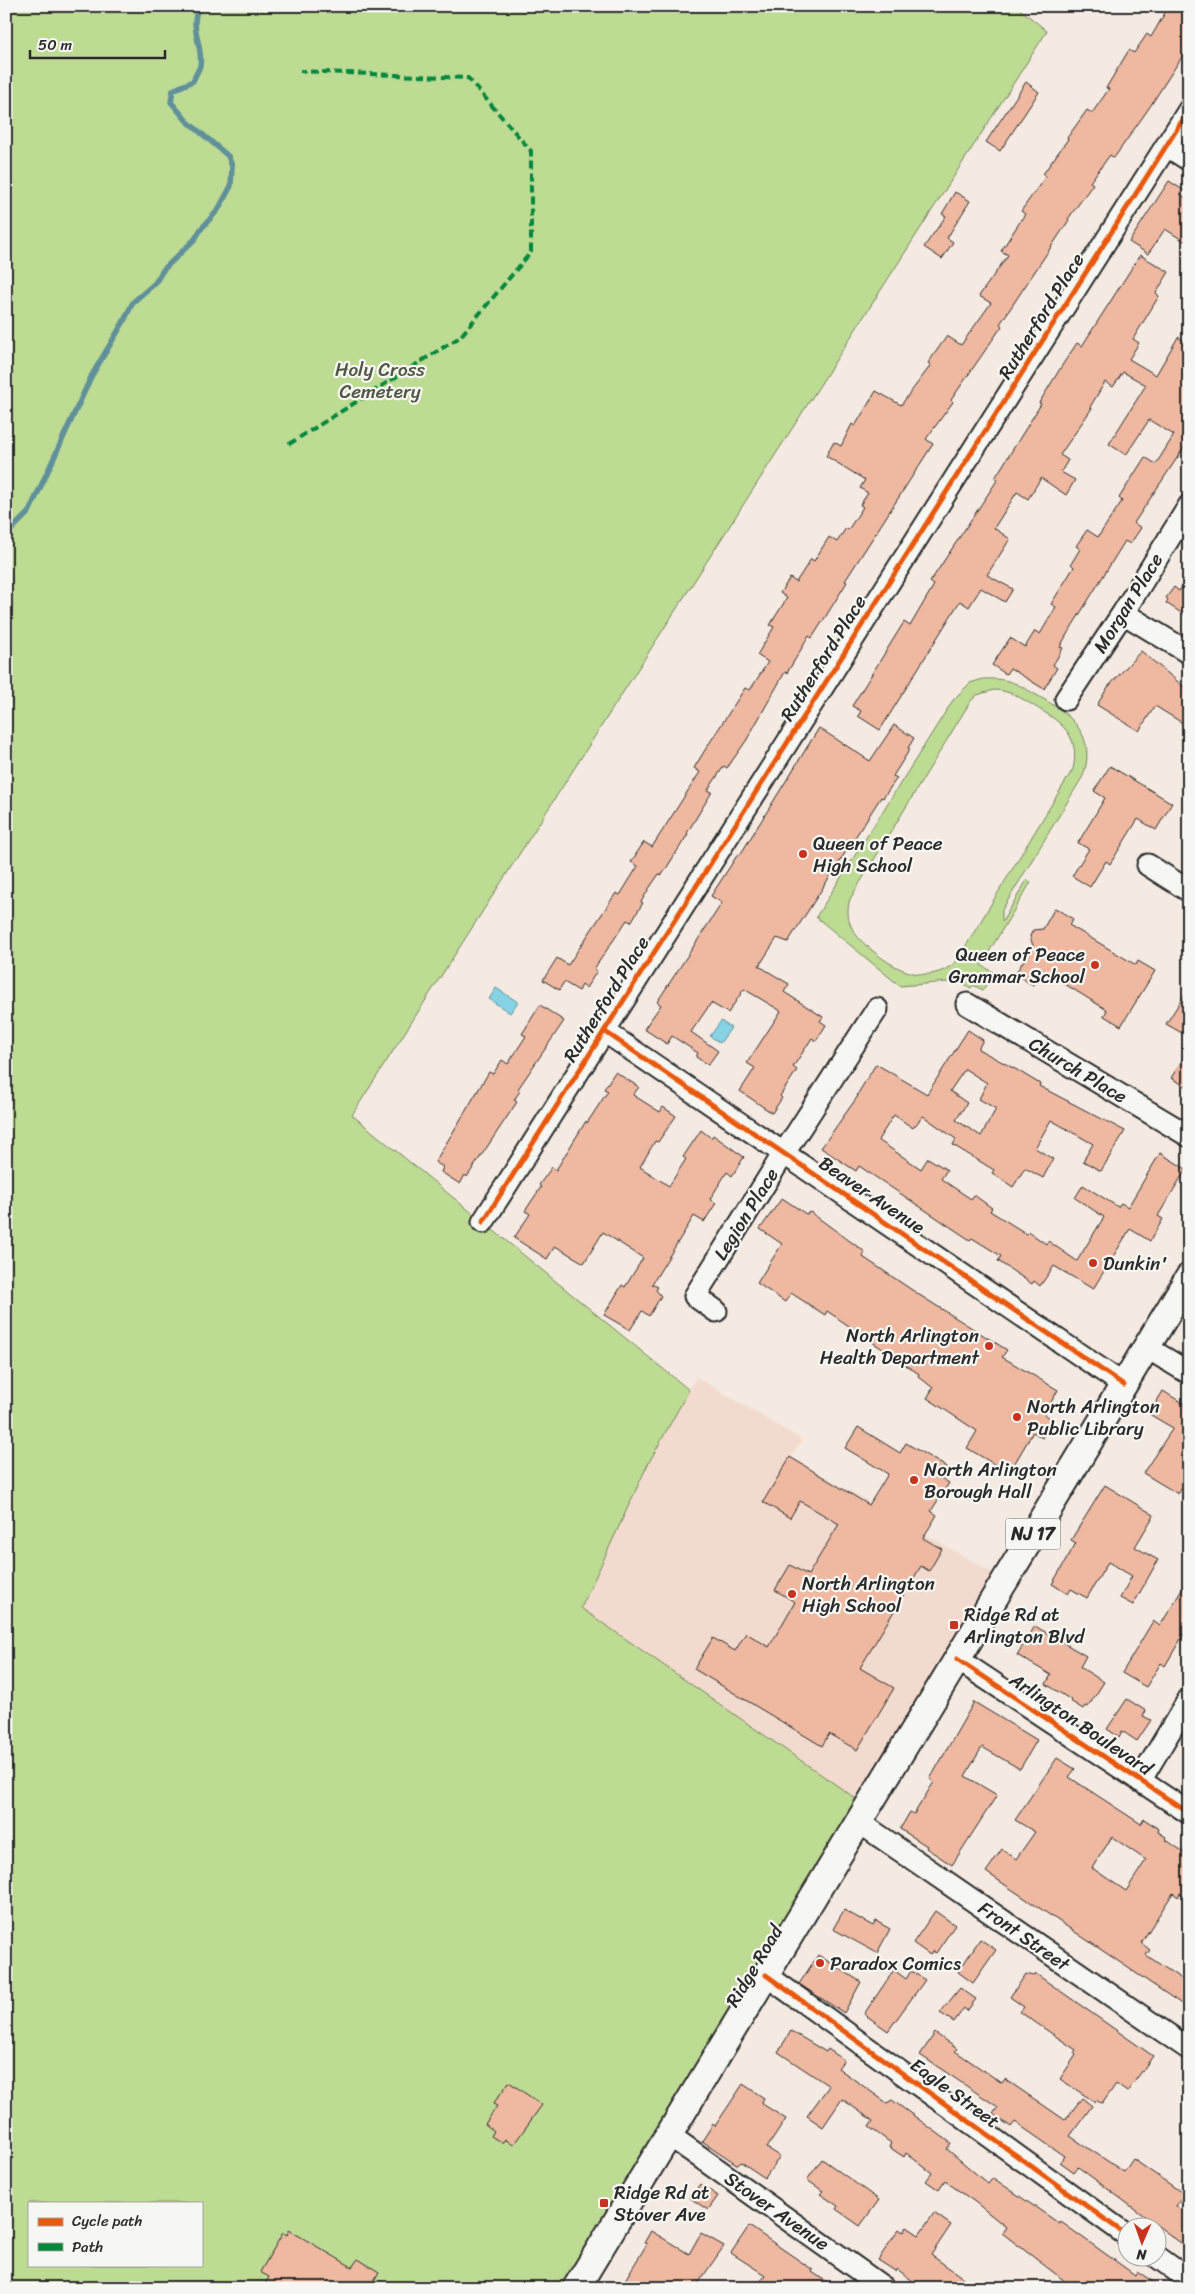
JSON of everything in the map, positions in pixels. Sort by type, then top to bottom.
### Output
[{"type":"main road","name":"Ridge Road","points":[[576,2288],[1189,1277]]},
{"type":"street","name":"Rutherford Place","points":[[483,1222],[1189,110]]},
{"type":"street","points":[[1166,146],[1189,160]]},
{"type":"street","name":"Morgan Place","points":[[1066,699],[1123,613],[1189,506]]},
{"type":"street","points":[[1123,613],[1189,653]]},
{"type":"street","points":[[1148,865],[1189,891]]},
{"type":"street","name":"Church Place","points":[[968,1004],[1189,1136]]},
{"type":"street","name":"Legion Place","points":[[716,1311],[695,1296],[877,1009]]},
{"type":"street","name":"Beaver Avenue","points":[[604,1031],[1124,1385]]},
{"type":"street","points":[[1146,1347],[1189,1373]]},
{"type":"street","name":"Arlington Boulevard","points":[[957,1659],[1189,1813]]},
{"type":"street","points":[[1140,1781],[1189,1700]]},
{"type":"street","name":"Front Street","points":[[859,1822],[1189,2049]]},
{"type":"street","name":"Eagle Street","points":[[766,1975],[1118,2229]]},
{"type":"street","name":"Stover Avenue","points":[[669,2134],[884,2288]]},
{"type":"street","points":[[1168,2265],[1189,2280]]},
{"type":"shaded area","name":"North Arlington High School","points":[[696,1377],[802,1440],[791,1457],[1005,1580],[868,1807],[581,1608],[647,1466]]},
{"type":"green space","name":"Holy Cross Cemetery","points":[[6,6],[1016,6],[1047,31],[352,1115],[689,1390],[647,1466],[581,1608],[868,1807],[576,2288],[6,2288]]},
{"type":"green space","points":[[983,679],[1007,681],[1019,685],[1062,711],[1079,728],[1084,738],[1087,749],[1083,776],[1002,910],[1002,922],[1027,880],[1031,882],[981,965],[993,972],[983,990],[973,985],[971,988],[959,981],[900,986],[816,917],[953,700],[970,683]],"holes":[[[999,690],[1024,700],[1052,717],[1066,730],[1074,747],[1073,769],[956,962],[935,973],[924,974],[902,970],[882,958],[856,934],[849,922],[848,907],[850,899],[970,702],[977,695]]]},
{"type":"water","points":[[496,988],[518,1002],[510,1013],[489,999]]},
{"type":"water","points":[[721,1021],[731,1028],[720,1043],[710,1036]]},
{"type":"building","points":[[1169,6],[1189,6],[1189,45],[1187,49],[1114,158],[1110,155],[1090,182],[1093,184],[1000,324],[1002,326],[951,400],[953,402],[926,439],[933,444],[845,581],[847,582],[812,638],[809,636],[787,673],[785,672],[746,741],[727,768],[724,766],[708,790],[712,792],[662,875],[659,874],[631,922],[627,920],[594,969],[597,971],[586,988],[582,985],[579,991],[564,982],[559,990],[543,980],[557,958],[568,965],[616,893],[620,895],[638,866],[631,862],[644,842],[652,847],[700,772],[694,768],[705,750],[745,688],[750,690],[768,662],[757,655],[774,627],[770,625],[787,598],[780,593],[790,578],[796,582],[811,559],[814,561],[829,537],[837,542],[846,528],[848,530],[863,507],[860,505],[868,493],[860,488],[865,480],[826,456],[834,442],[841,446],[852,424],[855,426],[876,391],[901,405],[931,365],[928,363],[947,336],[961,345],[991,303],[979,296],[1008,255],[1001,251],[1025,214],[1021,211],[1046,176],[1043,174],[1087,110],[1092,113],[1109,89],[1106,88],[1129,50],[1134,53],[1147,34],[1151,37]]},
{"type":"building","points":[[1026,82],[1039,92],[1000,151],[986,142]]},
{"type":"building","points":[[1169,181],[1183,190],[1180,194],[1189,200],[1189,244],[1165,229],[1148,254],[1129,242]]},
{"type":"building","points":[[955,192],[970,201],[947,238],[953,242],[942,259],[924,247],[946,216],[942,214]]},
{"type":"building","points":[[1140,255],[1169,272],[1156,293],[1159,296],[1133,339],[1139,343],[1129,359],[1156,375],[1178,337],[1189,344],[1189,444],[1187,443],[1134,523],[1141,528],[1130,544],[1125,541],[1066,636],[1060,647],[1063,648],[1053,665],[1057,668],[1044,689],[1010,668],[1006,674],[992,665],[1010,638],[1025,647],[1035,631],[1040,634],[1056,607],[1051,604],[1074,567],[1071,564],[1080,549],[1076,546],[1087,530],[1098,537],[1122,501],[1119,498],[1145,457],[1156,464],[1174,435],[1149,420],[1126,455],[1109,444],[1146,385],[1123,372],[1113,387],[1105,382],[1090,407],[1092,408],[1060,455],[1068,460],[1061,472],[1075,480],[1066,495],[1041,478],[1028,499],[1017,492],[994,528],[1010,539],[987,575],[1013,589],[1005,602],[981,588],[969,607],[960,601],[880,730],[858,716],[861,711],[852,706],[904,622],[910,626],[934,585],[930,582],[998,479],[995,478],[1041,404],[1039,403],[1063,364],[1077,343],[1082,346]]},
{"type":"building","points":[[1189,576],[1189,618],[1166,603],[1168,600],[1166,598],[1174,587],[1179,591]]},
{"type":"building","points":[[1141,651],[1189,691],[1189,727],[1155,706],[1139,731],[1097,705],[1108,687]]},
{"type":"building","points":[[894,725],[914,738],[908,748],[910,749],[893,776],[897,778],[883,798],[881,797],[788,942],[777,938],[759,966],[789,984],[784,992],[823,1017],[820,1021],[826,1025],[816,1041],[812,1038],[793,1067],[797,1070],[780,1096],[782,1098],[772,1113],[740,1091],[755,1068],[747,1063],[781,1011],[744,989],[728,1013],[711,1003],[691,1032],[718,1051],[708,1065],[696,1057],[698,1053],[672,1036],[667,1044],[644,1029],[661,1005],[657,1002],[722,903],[711,896],[738,854],[740,855],[819,728],[870,761]]},
{"type":"building","points":[[1110,766],[1172,803],[1156,830],[1138,819],[1110,864],[1106,861],[1090,887],[1072,876],[1089,849],[1078,843],[1105,798],[1094,791]]},
{"type":"building","points":[[1055,908],[1073,919],[1069,925],[1136,965],[1138,961],[1155,971],[1121,1026],[1104,1016],[1107,1010],[1042,970],[1033,985],[1015,974],[1033,946],[1030,936],[1033,930],[1043,929]]},
{"type":"building","points":[[1189,988],[1189,1037],[1166,1024]]},
{"type":"building","points":[[540,1005],[564,1021],[518,1089],[520,1091],[514,1100],[517,1102],[467,1177],[465,1175],[460,1184],[441,1172],[443,1167],[435,1162],[489,1072],[493,1074],[502,1060],[508,1064],[526,1036],[522,1034]]},
{"type":"building","points":[[968,1030],[983,1040],[978,1049],[1017,1070],[1040,1084],[1039,1086],[1125,1131],[1101,1171],[1083,1161],[1093,1144],[1051,1120],[1035,1148],[1053,1159],[1043,1178],[1025,1168],[1013,1187],[992,1173],[994,1170],[953,1145],[956,1139],[923,1116],[913,1128],[894,1115],[878,1140],[921,1169],[928,1158],[947,1170],[941,1179],[971,1199],[974,1195],[992,1208],[990,1211],[1027,1234],[1029,1232],[1046,1244],[1048,1241],[1077,1261],[1104,1217],[1075,1198],[1083,1185],[1118,1207],[1121,1203],[1128,1207],[1160,1153],[1186,1169],[1158,1216],[1163,1219],[1150,1241],[1130,1229],[1093,1289],[1054,1266],[1040,1286],[1034,1281],[1032,1284],[998,1261],[1001,1256],[972,1238],[970,1240],[859,1166],[856,1171],[821,1148],[858,1096],[876,1064],[927,1094]],"holes":[[[965,1069],[987,1083],[979,1099],[996,1109],[981,1136],[956,1120],[967,1103],[950,1091]]]},
{"type":"building","points":[[1189,1049],[1189,1088],[1171,1078]]},
{"type":"building","points":[[615,1072],[639,1087],[633,1095],[660,1112],[663,1107],[676,1116],[658,1142],[655,1141],[640,1167],[669,1186],[686,1159],[683,1157],[701,1130],[711,1138],[713,1135],[744,1157],[732,1176],[727,1172],[710,1199],[716,1203],[704,1222],[694,1216],[652,1284],[658,1287],[656,1290],[661,1296],[649,1316],[642,1311],[630,1330],[604,1315],[622,1285],[625,1287],[643,1258],[603,1232],[584,1263],[555,1246],[547,1259],[514,1238],[530,1214],[525,1211],[541,1187],[539,1185],[552,1167],[556,1170],[586,1121],[587,1123],[608,1091],[604,1089]]},
{"type":"building","points":[[782,1198],[806,1214],[810,1212],[865,1252],[863,1257],[1007,1350],[1002,1357],[1058,1390],[1044,1414],[1053,1420],[1042,1438],[1033,1432],[1009,1473],[967,1448],[977,1431],[927,1398],[933,1388],[918,1376],[919,1374],[827,1311],[825,1315],[791,1293],[785,1302],[757,1283],[782,1244],[760,1229]]},
{"type":"building","points":[[1163,1391],[1189,1407],[1189,1475],[1178,1494],[1143,1473],[1173,1428],[1149,1414]]},
{"type":"building","points":[[858,1427],[900,1453],[906,1443],[948,1468],[941,1478],[949,1483],[931,1511],[937,1515],[923,1538],[942,1549],[929,1571],[921,1566],[860,1668],[894,1688],[857,1750],[829,1734],[822,1746],[694,1669],[713,1638],[735,1651],[746,1633],[769,1647],[795,1602],[775,1590],[790,1565],[808,1575],[839,1524],[800,1501],[790,1518],[763,1502],[790,1457],[869,1505],[888,1474],[845,1448]]},
{"type":"building","points":[[1105,1485],[1154,1515],[1135,1547],[1158,1560],[1133,1605],[1120,1598],[1132,1576],[1108,1562],[1087,1598],[1071,1589],[1068,1594],[1052,1584],[1076,1543],[1071,1540]]},
{"type":"building","points":[[1189,1578],[1189,1625],[1165,1666],[1161,1663],[1146,1687],[1122,1673],[1153,1621],[1160,1626]]},
{"type":"building","points":[[1035,1626],[1086,1656],[1080,1667],[1104,1682],[1088,1707],[1085,1706],[1083,1709],[1046,1684],[1051,1675],[1017,1655]]},
{"type":"building","points":[[1127,1699],[1146,1711],[1143,1716],[1151,1720],[1137,1741],[1122,1731],[1119,1737],[1107,1729]]},
{"type":"building","points":[[974,1702],[1037,1740],[1020,1769],[982,1747],[965,1776],[997,1795],[952,1865],[900,1829],[910,1812],[914,1814],[934,1782],[930,1779]]},
{"type":"building","points":[[1057,1758],[1075,1769],[1069,1777],[1141,1824],[1144,1819],[1159,1829],[1158,1832],[1166,1837],[1165,1839],[1189,1856],[1189,1900],[1180,1893],[1178,1897],[1173,1893],[1141,1943],[1150,1950],[1146,1955],[1189,1984],[1189,2009],[986,1872],[1002,1849],[1016,1859],[1035,1832],[1015,1820]],"holes":[[[1112,1837],[1146,1860],[1126,1891],[1092,1868]]]},
{"type":"building","points":[[844,1910],[873,1926],[876,1921],[890,1929],[877,1953],[833,1929]]},
{"type":"building","points":[[935,1911],[955,1925],[936,1953],[933,1951],[930,1955],[913,1943]]},
{"type":"building","points":[[980,1939],[996,1950],[973,1983],[958,1972]]},
{"type":"building","points":[[818,1955],[861,1982],[844,2013],[799,1984]]},
{"type":"building","points":[[894,1970],[906,1979],[911,1971],[925,1980],[888,2031],[864,2014]]},
{"type":"building","points":[[1026,1974],[1034,1976],[1036,1974],[1153,2056],[1127,2092],[1116,2084],[1102,2104],[1096,2100],[1095,2102],[1060,2079],[1076,2055],[1074,2053],[1076,2050],[1020,2012],[1024,2007],[1010,1997]]},
{"type":"building","points":[[960,1988],[976,1999],[967,2011],[964,2008],[954,2022],[940,2013]]},
{"type":"building","points":[[791,2031],[826,2052],[828,2049],[844,2060],[838,2068],[887,2103],[892,2100],[951,2143],[947,2149],[988,2184],[993,2178],[1060,2224],[1061,2222],[1118,2263],[1118,2266],[1122,2266],[1135,2275],[1137,2271],[1162,2288],[1074,2288],[1002,2233],[1006,2227],[975,2202],[945,2181],[939,2190],[926,2181],[932,2173],[906,2153],[904,2157],[889,2147],[891,2143],[869,2127],[873,2121],[842,2099],[823,2127],[807,2116],[829,2086],[778,2052]]},
{"type":"building","points":[[935,2033],[957,2049],[955,2051],[1002,2083],[1005,2079],[1065,2120],[1082,2098],[1092,2106],[1070,2136],[1124,2172],[1133,2159],[1184,2194],[1176,2206],[1189,2215],[1189,2249],[1168,2233],[1168,2216],[1144,2216],[1078,2167],[1074,2172],[1060,2162],[1064,2156],[1015,2122],[1011,2127],[993,2114],[998,2107],[920,2055]]},
{"type":"building","points":[[509,2082],[542,2105],[513,2145],[505,2139],[502,2143],[491,2136],[494,2131],[485,2124],[497,2106],[493,2104]]},
{"type":"building","points":[[743,2084],[764,2098],[761,2103],[786,2119],[767,2148],[780,2156],[765,2178],[741,2162],[738,2165],[702,2141],[713,2124],[715,2126]]},
{"type":"building","points":[[822,2159],[879,2200],[860,2226],[836,2209],[838,2206],[820,2194],[823,2191],[807,2180]]},
{"type":"building","points":[[700,2184],[718,2196],[708,2210],[690,2198]]},
{"type":"building","points":[[934,2213],[951,2225],[931,2255],[977,2288],[922,2288],[897,2269],[895,2271],[878,2260],[899,2229],[903,2232],[907,2227],[919,2235]]},
{"type":"building","points":[[749,2226],[836,2288],[756,2288],[765,2275],[731,2253]]},
{"type":"building","points":[[289,2230],[352,2267],[358,2259],[379,2272],[370,2288],[263,2288],[269,2277],[260,2272],[283,2233],[287,2235]]},
{"type":"building","points":[[651,2231],[689,2254],[701,2233],[724,2246],[695,2288],[620,2288],[647,2244],[644,2243]]},
{"type":"waterway","points":[[6,535],[29,512],[92,375],[133,302],[155,283],[163,270],[195,239],[201,229],[218,210],[231,186],[232,166],[228,156],[187,121],[171,102],[173,90],[193,81],[200,66],[201,59],[195,21],[199,6]]},
{"type":"marked path","points":[[289,444],[460,337],[531,252],[531,151],[468,78],[300,71]]},
{"type":"cycle path","points":[[483,1222],[1189,110]]},
{"type":"cycle path","points":[[604,1031],[1124,1385]]},
{"type":"cycle path","points":[[957,1659],[1189,1813]]},
{"type":"cycle path","points":[[766,1975],[1118,2229]]},
{"type":"place","name":"Queen of Peace High School","points":[[803,854]]},
{"type":"place","name":"Queen of Peace Grammar School","points":[[1095,965]]},
{"type":"place","name":"Dunkin'","points":[[1093,1263]]},
{"type":"place","name":"North Arlington Health Department","points":[[989,1346]]},
{"type":"place","name":"North Arlington Public Library","points":[[1017,1417]]},
{"type":"place","name":"North Arlington Borough Hall","points":[[914,1480]]},
{"type":"place","name":"North Arlington High School","points":[[792,1594]]},
{"type":"place","name":"Ridge Rd at Arlington Blvd","points":[[954,1625]]},
{"type":"place","name":"Paradox Comics","points":[[820,1963]]},
{"type":"place","name":"Ridge Rd at Stover Ave","points":[[604,2203]]}]
